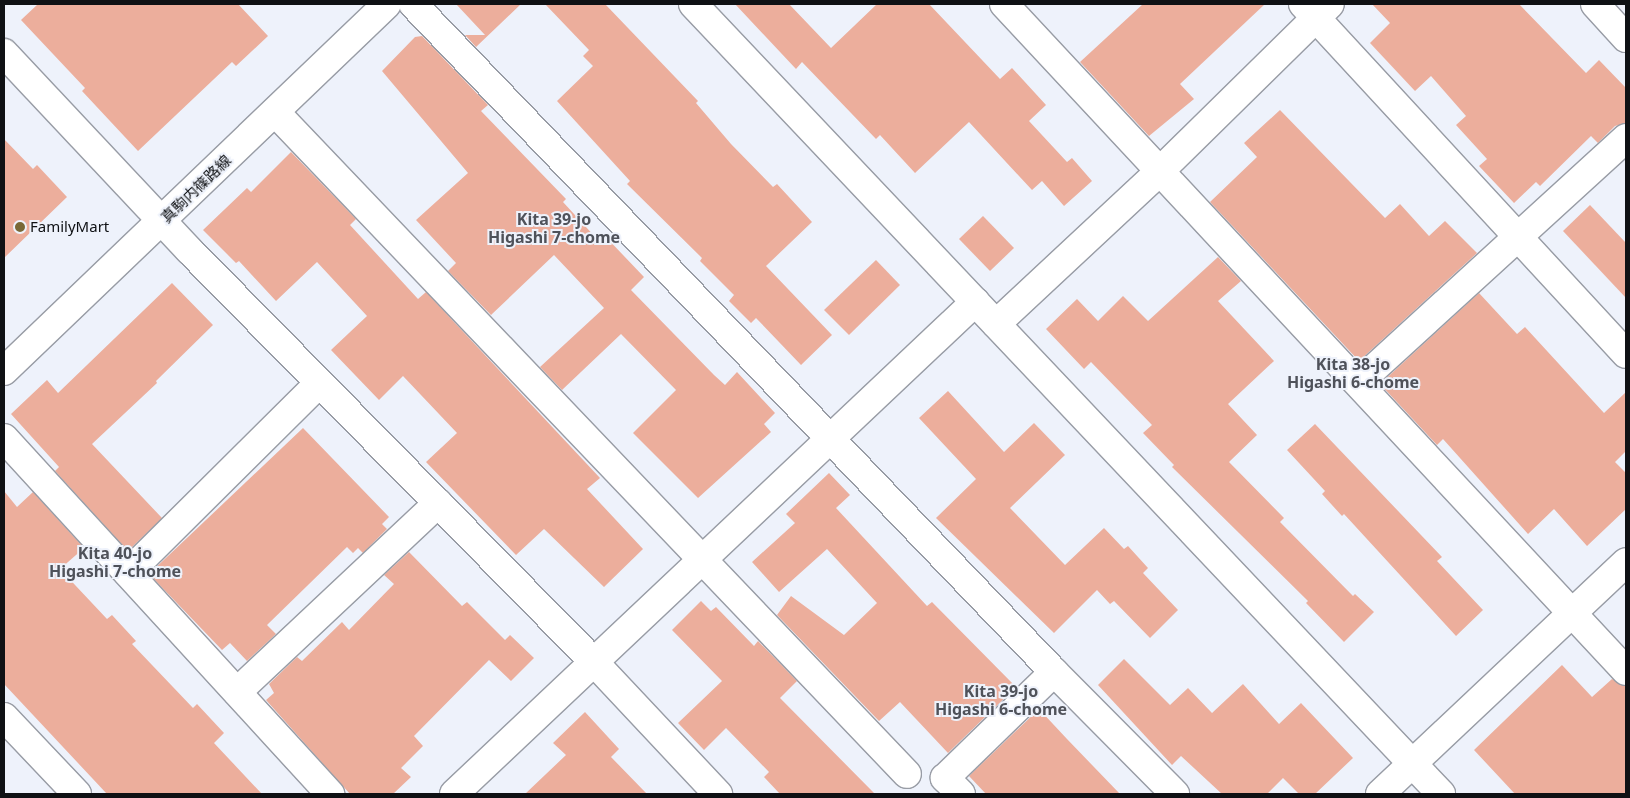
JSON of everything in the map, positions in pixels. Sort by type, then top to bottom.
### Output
[{"type":"street","name":"真駒内篠路線","points":[[4,371],[164,221],[387,4]]},
{"type":"street","points":[[413,4],[831,437],[1054,672],[1175,794]]},
{"type":"street","points":[[693,4],[1441,794]]},
{"type":"street","points":[[1004,4],[1359,382],[1626,671]]},
{"type":"street","points":[[1594,4],[1623,27]]},
{"type":"street","points":[[996,324],[1160,171],[1316,8],[1518,238],[1626,354]]},
{"type":"street","points":[[4,53],[320,383],[593,662],[718,794]]},
{"type":"street","points":[[275,112],[704,558],[907,774]]},
{"type":"street","points":[[1359,382],[1626,138]]},
{"type":"street","points":[[454,794],[975,302]]},
{"type":"street","points":[[128,573],[320,383]]},
{"type":"street","points":[[4,438],[330,794]]},
{"type":"street","points":[[237,692],[438,503]]},
{"type":"street","points":[[1380,794],[1626,562]]},
{"type":"street","points":[[961,794],[945,778],[1054,672]]},
{"type":"street","points":[[4,717],[78,794]]},
{"type":"building","points":[[38,4],[238,4],[268,36],[236,66],[232,62],[138,151],[82,91],[85,88],[21,20]]},
{"type":"building","points":[[456,4],[521,4],[476,47],[465,35],[485,35]]},
{"type":"building","points":[[545,4],[605,4],[698,101],[696,103],[731,144],[773,187],[777,184],[812,222],[766,266],[832,335],[801,365],[756,318],[751,323],[729,301],[734,295],[700,261],[702,258],[627,184],[630,181],[557,101],[593,66],[583,56],[589,50]]},
{"type":"building","points":[[735,4],[789,4],[831,48],[877,4],[929,4],[1000,79],[1012,68],[1046,105],[1029,121],[1067,162],[1072,158],[1092,181],[1064,206],[1042,181],[1032,190],[969,122],[915,173],[880,135],[876,139],[802,62],[796,69]]},
{"type":"building","points":[[1143,4],[1265,4],[1180,84],[1194,99],[1149,136],[1080,62]]},
{"type":"building","points":[[1372,4],[1519,4],[1586,73],[1599,60],[1626,88],[1626,123],[1615,126],[1598,143],[1591,136],[1540,186],[1536,182],[1514,203],[1479,166],[1487,159],[1456,125],[1466,116],[1431,76],[1415,91],[1370,43],[1390,23]]},
{"type":"building","points":[[422,36],[488,105],[481,111],[566,199],[563,202],[597,239],[603,234],[644,277],[631,290],[725,385],[737,372],[775,413],[764,424],[771,432],[698,498],[633,433],[676,390],[621,334],[562,390],[540,367],[604,308],[554,255],[491,315],[448,271],[456,263],[416,220],[468,173],[382,71],[415,37]]},
{"type":"building","points":[[1280,110],[1385,218],[1400,204],[1429,236],[1445,221],[1477,253],[1359,361],[1210,202],[1257,157],[1244,143]]},
{"type":"building","name":"FamilyMart","points":[[4,139],[33,169],[37,165],[67,197],[4,258]]},
{"type":"building","points":[[291,152],[356,219],[350,225],[418,299],[426,292],[600,478],[587,489],[643,549],[604,587],[544,529],[516,555],[426,462],[457,433],[403,376],[379,400],[331,350],[367,316],[317,262],[276,301],[239,261],[236,263],[203,230],[247,188],[251,192]]},
{"type":"building","points":[[1590,205],[1626,243],[1626,298],[1563,231]]},
{"type":"building","points":[[983,216],[1014,248],[990,271],[959,239]]},
{"type":"building","points":[[1218,257],[1241,281],[1218,301],[1274,361],[1228,404],[1257,435],[1229,462],[1284,518],[1280,522],[1353,596],[1355,594],[1374,612],[1344,642],[1306,603],[1308,601],[1172,467],[1174,465],[1143,433],[1152,425],[1091,362],[1084,369],[1046,329],[1077,299],[1098,321],[1123,296],[1148,321]]},
{"type":"building","points":[[876,260],[900,285],[849,335],[824,310]]},
{"type":"building","points":[[172,283],[213,325],[156,381],[157,383],[92,444],[162,518],[128,551],[55,471],[59,467],[11,414],[47,380],[58,393]]},
{"type":"building","points":[[1479,293],[1517,334],[1525,327],[1604,413],[1626,392],[1626,451],[1615,462],[1626,473],[1626,509],[1587,546],[1554,509],[1528,534],[1443,439],[1437,445],[1380,384]]},
{"type":"building","points":[[948,391],[1004,452],[1034,423],[1065,455],[1010,508],[1065,565],[1104,528],[1124,549],[1128,546],[1148,568],[1143,573],[1178,610],[1150,638],[1114,601],[1110,604],[1097,590],[1054,633],[936,518],[976,479],[919,418]]},
{"type":"building","points":[[1315,424],[1442,557],[1437,561],[1483,610],[1456,636],[1344,514],[1342,516],[1322,494],[1325,491],[1287,450]]},
{"type":"building","points":[[303,428],[389,517],[382,524],[387,529],[363,553],[358,548],[353,553],[347,547],[267,625],[276,634],[247,661],[230,643],[222,650],[149,574]]},
{"type":"building","points":[[829,473],[850,495],[836,508],[927,606],[932,602],[1016,687],[948,753],[900,702],[879,721],[777,615],[791,596],[844,635],[877,603],[827,549],[779,592],[752,562],[795,523],[786,514]]},
{"type":"building","points":[[4,491],[17,507],[33,492],[84,548],[60,569],[107,619],[112,615],[136,641],[132,644],[193,708],[197,704],[224,733],[214,743],[262,794],[107,794],[4,684]]},
{"type":"building","points":[[409,552],[462,606],[467,602],[505,640],[510,635],[534,658],[511,681],[489,660],[414,736],[423,746],[401,768],[411,777],[393,794],[350,794],[266,700],[274,693],[269,684],[297,657],[302,661],[342,622],[349,630],[394,584],[384,575]]},
{"type":"building","points":[[701,601],[711,611],[716,607],[754,646],[758,641],[797,681],[780,698],[875,794],[780,794],[764,777],[769,772],[726,728],[704,750],[678,723],[722,681],[672,630]]},
{"type":"building","points":[[1124,659],[1170,705],[1188,688],[1212,713],[1243,684],[1279,724],[1301,703],[1353,758],[1315,794],[1299,794],[1283,778],[1267,794],[1222,794],[1181,756],[1172,765],[1098,685]]},
{"type":"building","points":[[1562,665],[1592,697],[1612,679],[1626,686],[1626,794],[1515,794],[1474,750]]},
{"type":"building","points":[[1039,709],[1120,794],[986,794],[969,776]]},
{"type":"building","points":[[585,712],[619,749],[611,757],[647,794],[525,794],[566,755],[553,743]]},
{"type":"place","name":"FamilyMart","points":[[20,227]]},
{"type":"district","name":"Kita 39-jo Higashi 7-chome","points":[[554,228]]},
{"type":"district","name":"Kita 38-jo Higashi 6-chome","points":[[1353,373]]},
{"type":"district","name":"Kita 40-jo Higashi 7-chome","points":[[115,562]]},
{"type":"district","name":"Kita 39-jo Higashi 6-chome","points":[[1001,700]]}]
